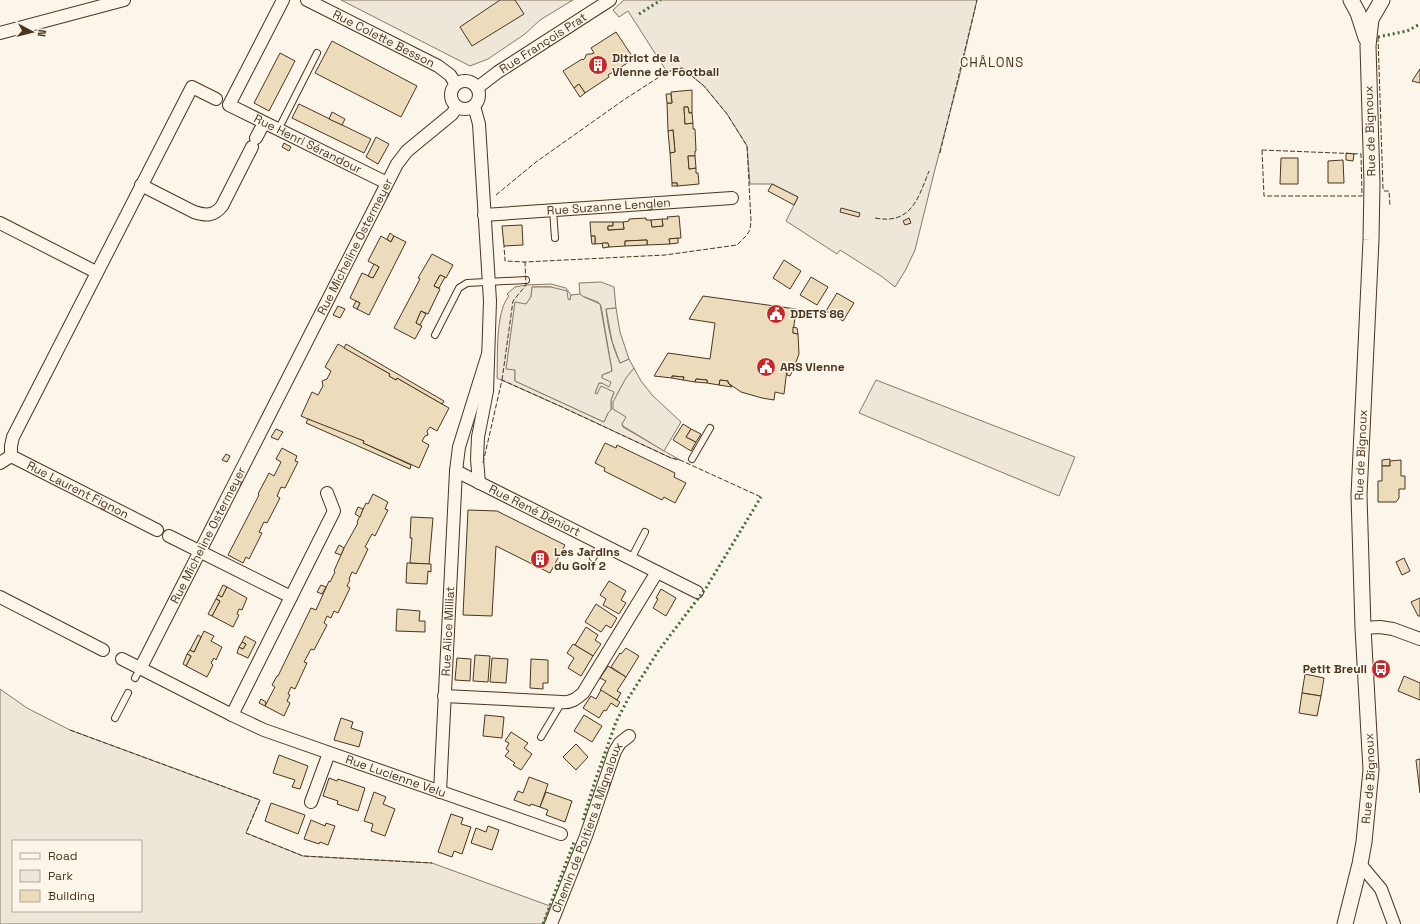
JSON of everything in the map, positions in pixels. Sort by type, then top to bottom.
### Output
[{"type":"street","points":[[0,33],[124,0]]},
{"type":"street","name":"Rue Henri Sérandour","points":[[283,0],[229,105],[387,183]]},
{"type":"street","name":"Rue Colette Besson","points":[[307,0],[438,66],[450,75],[456,84]]},
{"type":"street","name":"Rue François Prat","points":[[477,88],[498,72],[610,0]]},
{"type":"street","name":"Rue de Bignoux","points":[[1351,0],[1358,13],[1368,46]]},
{"type":"street","name":"Rue de Bignoux","points":[[1345,924],[1364,842],[1371,770],[1363,628],[1359,495],[1372,240],[1368,46],[1371,19],[1382,0]]},
{"type":"street","points":[[461,82],[470,82],[477,88],[479,92],[478,100],[474,106],[466,109],[457,107],[454,104],[451,96],[453,87],[456,84],[461,82]]},
{"type":"street","points":[[0,463],[11,456],[10,446],[13,437],[96,272],[192,87],[216,99]]},
{"type":"street","points":[[474,106],[479,124],[490,301],[487,391],[478,437],[477,459],[479,483]]},
{"type":"street","name":"Rue Micheline Ostermeyer","points":[[138,673],[397,164],[405,154],[452,114],[457,107]]},
{"type":"street","points":[[141,185],[194,212],[203,215],[212,214],[218,211],[222,206],[264,123]]},
{"type":"street","name":"Rue Suzanne Lenglen","points":[[484,215],[732,198]]},
{"type":"street","points":[[0,223],[96,272]]},
{"type":"street","points":[[456,471],[459,447],[488,354]]},
{"type":"street","name":"Rue Laurent Fignon","points":[[11,456],[157,530]]},
{"type":"street","name":"Rue René Deniort","points":[[456,471],[697,592]]},
{"type":"street","name":"Rue Alice Milliat","points":[[440,792],[456,471]]},
{"type":"street","points":[[122,660],[138,673],[232,715],[334,511],[327,493]]},
{"type":"street","points":[[169,536],[291,597]]},
{"type":"street","points":[[444,696],[565,702],[576,699],[583,693],[657,572]]},
{"type":"street","points":[[0,598],[103,650]]},
{"type":"street","points":[[1363,628],[1380,627],[1393,629],[1420,638]]},
{"type":"street","name":"Rue Lucienne Velu","points":[[232,715],[264,730],[561,834]]},
{"type":"street","name":"Chemin de Poitiers à Mignaloux","points":[[551,924],[581,850],[616,751],[620,743],[629,736]]},
{"type":"street","points":[[311,802],[329,753]]},
{"type":"street","points":[[1360,864],[1381,889],[1394,924]]},
{"type":"lane","points":[[278,130],[317,53]]},
{"type":"lane","points":[[553,210],[555,238]]},
{"type":"lane","points":[[435,335],[459,288],[467,283],[526,280]]},
{"type":"lane","points":[[692,459],[710,428]]},
{"type":"lane","points":[[631,559],[645,532]]},
{"type":"lane","points":[[593,558],[601,544]]},
{"type":"lane","points":[[115,718],[128,693]]},
{"type":"lane","points":[[541,737],[565,702]]},
{"type":"green space","points":[[341,0],[573,0],[540,20],[525,34],[488,59],[470,66]]},
{"type":"green space","points":[[624,0],[977,0],[959,78],[915,250],[895,287],[881,276],[840,250],[837,254],[786,221],[798,197],[772,184],[750,184],[747,146],[727,114],[704,86],[682,68],[667,72],[628,11],[619,17],[613,10]]},
{"type":"green space","points":[[601,282],[614,287],[616,308],[606,309],[611,337],[617,357],[620,363],[629,359],[634,368],[618,393],[613,409],[627,417],[622,424],[623,427],[680,460],[671,458],[497,378],[499,323],[501,313],[509,296],[507,294],[515,287],[526,285],[551,284],[566,288],[571,295],[570,300],[551,287],[532,287],[531,297],[526,304],[515,370],[515,381],[604,422],[611,410],[611,400],[614,393],[595,393],[599,383],[602,383],[602,375],[612,371],[601,306],[598,302],[580,294],[579,283]]},
{"type":"green space","points":[[876,380],[1075,457],[1059,496],[859,413]]},
{"type":"green space","points":[[0,689],[27,708],[70,730],[260,800],[246,833],[303,856],[432,863],[550,906],[543,924],[0,924]]},
{"type":"shaded area","points":[[532,287],[551,287],[567,291],[568,299],[570,300],[571,295],[580,294],[600,304],[612,371],[602,375],[602,378],[611,382],[609,387],[599,383],[595,393],[597,394],[601,386],[614,392],[611,400],[611,410],[604,422],[515,381],[515,370],[506,369],[515,302],[526,304],[531,297]]},
{"type":"shaded area","points":[[616,308],[620,332],[629,359],[620,363],[612,341],[606,309]]},
{"type":"shaded area","points":[[634,368],[641,381],[653,396],[681,422],[664,451],[623,426],[622,424],[626,417],[613,409],[613,402],[626,378]]},
{"type":"building","points":[[500,0],[515,0],[524,14],[472,46],[460,27]]},
{"type":"building","name":"Ditrict de la Vienne de Football","points":[[616,32],[634,59],[608,75],[609,77],[585,93],[579,84],[574,88],[563,71],[582,59],[583,60],[586,55],[594,53],[591,48]]},
{"type":"building","points":[[332,41],[417,86],[401,117],[315,73]]},
{"type":"building","points":[[280,53],[295,61],[269,111],[254,103]]},
{"type":"building","points":[[1420,69],[1420,83],[1412,81]]},
{"type":"building","points":[[579,84],[585,93],[580,97],[574,88]]},
{"type":"building","points":[[692,90],[692,113],[689,113],[688,107],[684,107],[685,124],[693,123],[693,129],[695,129],[695,156],[688,156],[689,169],[696,168],[699,184],[677,186],[677,183],[672,183],[670,153],[675,152],[673,130],[668,131],[667,103],[672,103],[671,92]]},
{"type":"building","points":[[666,94],[671,94],[672,103],[667,103]]},
{"type":"building","points":[[299,104],[371,139],[364,153],[292,118]]},
{"type":"building","points":[[684,107],[688,107],[689,113],[692,113],[693,123],[685,124]]},
{"type":"building","points":[[332,112],[345,119],[342,125],[329,119]]},
{"type":"building","points":[[673,130],[675,152],[670,153],[668,131]]},
{"type":"building","points":[[376,137],[389,144],[378,164],[366,157]]},
{"type":"building","points":[[284,143],[291,147],[289,151],[282,147]]},
{"type":"building","points":[[1346,153],[1354,154],[1353,161],[1346,160]]},
{"type":"building","points":[[688,156],[695,156],[696,168],[689,169]]},
{"type":"building","points":[[1281,158],[1298,158],[1298,184],[1280,184]]},
{"type":"building","points":[[1343,160],[1344,183],[1328,183],[1328,161]]},
{"type":"building","points":[[672,183],[677,183],[677,186],[672,186]]},
{"type":"building","points":[[772,184],[798,197],[794,205],[768,191]]},
{"type":"building","points":[[841,208],[860,213],[859,217],[840,212]]},
{"type":"building","points":[[679,216],[681,238],[669,239],[670,244],[647,245],[647,240],[625,241],[625,246],[609,247],[608,243],[595,244],[595,236],[591,236],[590,222],[613,222],[613,226],[608,226],[608,230],[624,229],[623,222],[629,221],[629,219],[646,218],[646,220],[651,220],[652,227],[663,226],[662,219]]},
{"type":"building","points":[[909,218],[911,223],[905,225],[903,221]]},
{"type":"building","points":[[662,219],[663,226],[652,227],[651,220]]},
{"type":"building","points":[[613,222],[623,222],[624,229],[608,230],[608,226],[613,226]]},
{"type":"building","points":[[522,225],[523,245],[504,246],[502,226]]},
{"type":"building","points":[[390,233],[394,236],[391,242],[387,239]]},
{"type":"building","points":[[381,236],[391,242],[394,236],[406,242],[369,315],[357,309],[360,303],[350,298],[362,273],[373,278],[379,267],[368,261]]},
{"type":"building","points":[[591,236],[595,236],[595,244],[592,244]]},
{"type":"building","points":[[678,238],[678,243],[670,244],[669,239]]},
{"type":"building","points":[[647,240],[647,245],[625,246],[625,241]]},
{"type":"building","points":[[602,243],[608,243],[609,247],[603,248]]},
{"type":"building","points":[[432,254],[453,265],[446,278],[440,275],[434,286],[440,289],[428,314],[421,311],[416,323],[422,326],[415,339],[394,328],[420,279],[418,278]]},
{"type":"building","points":[[784,260],[801,271],[790,289],[773,278]]},
{"type":"building","points":[[374,264],[379,267],[373,278],[368,276]]},
{"type":"building","points":[[440,275],[445,277],[439,288],[434,286]]},
{"type":"building","points":[[811,277],[828,287],[817,305],[800,295]]},
{"type":"building","points":[[837,293],[854,303],[843,321],[826,311]]},
{"type":"building","points":[[703,296],[796,309],[793,333],[798,334],[799,354],[793,370],[787,369],[784,394],[775,392],[774,400],[741,392],[728,383],[728,381],[720,380],[719,385],[707,383],[707,380],[696,379],[695,382],[683,380],[684,377],[672,376],[672,378],[654,376],[668,353],[710,359],[715,323],[689,319]]},
{"type":"building","points":[[356,301],[360,303],[357,309],[353,307]]},
{"type":"building","points":[[338,306],[345,309],[340,318],[333,315]]},
{"type":"building","points":[[421,311],[426,314],[420,325],[416,323]]},
{"type":"building","points":[[793,327],[797,328],[798,334],[793,333]]},
{"type":"building","points":[[338,344],[390,374],[389,376],[396,380],[397,378],[449,408],[437,431],[430,427],[427,431],[428,435],[425,436],[422,441],[429,445],[419,468],[363,443],[364,441],[357,439],[357,441],[301,416],[312,392],[318,395],[323,386],[322,381],[327,379],[331,371],[325,367]]},
{"type":"building","points":[[346,344],[444,401],[442,404],[397,378],[396,380],[389,376],[390,374],[344,348]]},
{"type":"building","points":[[787,369],[793,370],[790,376],[787,375]]},
{"type":"building","points":[[672,376],[684,377],[683,380],[672,378]]},
{"type":"building","points":[[696,379],[707,380],[707,383],[695,382]]},
{"type":"building","points":[[720,380],[728,381],[732,387],[719,385]]},
{"type":"building","points":[[308,419],[364,441],[363,443],[411,465],[410,469],[306,423]]},
{"type":"building","points":[[683,424],[691,429],[686,437],[696,442],[691,451],[673,440]]},
{"type":"building","points":[[276,429],[283,432],[278,440],[271,437]]},
{"type":"building","points":[[691,429],[701,434],[696,442],[686,437]]},
{"type":"building","points":[[605,443],[616,448],[617,445],[675,473],[674,477],[686,483],[675,503],[664,497],[662,500],[604,471],[605,468],[595,463]]},
{"type":"building","points":[[282,448],[297,456],[295,461],[298,462],[285,488],[281,487],[277,496],[280,498],[267,523],[264,522],[259,532],[262,533],[249,559],[246,557],[243,563],[228,555],[269,473],[274,476],[281,462],[276,459]]},
{"type":"building","points":[[226,454],[230,456],[227,462],[222,460]]},
{"type":"building","points":[[1390,459],[1390,466],[1382,466],[1382,460]]},
{"type":"building","points":[[1401,460],[1401,476],[1405,476],[1405,489],[1399,489],[1399,498],[1396,502],[1378,502],[1378,481],[1382,481],[1382,466],[1390,466],[1390,461]]},
{"type":"building","points":[[373,494],[388,502],[385,509],[388,510],[375,536],[372,534],[365,547],[368,549],[356,574],[352,572],[347,586],[350,588],[338,613],[334,611],[331,618],[327,616],[324,623],[327,625],[314,650],[311,649],[304,662],[307,663],[295,689],[291,687],[288,694],[290,695],[287,701],[290,703],[284,716],[265,706],[275,687],[272,685],[278,676],[311,608],[316,610],[329,581],[330,582],[335,572],[334,571],[344,548],[358,523],[357,522],[366,503],[368,504]]},
{"type":"building","points":[[358,507],[363,509],[360,517],[355,514]]},
{"type":"building","name":"Les Jardins du Golf 2","points":[[468,510],[497,511],[565,545],[550,573],[496,546],[492,616],[463,615]]},
{"type":"building","points":[[411,517],[433,518],[429,564],[410,563],[412,538],[410,538]]},
{"type":"building","points":[[339,545],[344,548],[341,555],[335,553]]},
{"type":"building","points":[[1404,558],[1410,571],[1402,575],[1396,562]]},
{"type":"building","points":[[407,563],[431,564],[431,572],[428,571],[427,584],[406,583]]},
{"type":"building","points":[[609,581],[626,591],[621,600],[626,603],[619,614],[603,605],[606,599],[600,595]]},
{"type":"building","points":[[223,585],[227,587],[222,597],[218,595]]},
{"type":"building","points":[[321,585],[326,587],[322,594],[317,592]]},
{"type":"building","points":[[227,587],[247,598],[242,610],[239,609],[237,614],[239,615],[233,627],[212,616],[220,601],[216,599],[218,595],[222,597]]},
{"type":"building","points":[[661,589],[676,598],[666,616],[653,608]]},
{"type":"building","points":[[1420,598],[1420,616],[1418,616],[1411,602]]},
{"type":"building","points":[[216,599],[220,601],[212,616],[208,614]]},
{"type":"building","points":[[596,604],[617,618],[611,628],[606,625],[601,632],[585,622]]},
{"type":"building","points":[[397,609],[420,611],[419,621],[425,621],[425,632],[396,631]]},
{"type":"building","points":[[586,627],[598,635],[595,640],[601,644],[593,656],[575,645]]},
{"type":"building","points":[[204,631],[214,636],[211,641],[222,647],[216,660],[214,658],[211,663],[213,665],[207,677],[186,666],[191,656],[187,654],[190,650],[194,652]]},
{"type":"building","points":[[198,635],[201,637],[194,652],[190,650]]},
{"type":"building","points":[[245,636],[256,642],[248,658],[237,653],[239,647],[243,649],[246,644],[242,642]]},
{"type":"building","points":[[242,642],[246,644],[243,649],[239,647]]},
{"type":"building","points":[[573,644],[593,656],[581,676],[568,668],[574,658],[567,653]]},
{"type":"building","points":[[626,648],[639,656],[626,677],[611,667],[620,653],[621,654]]},
{"type":"building","points":[[187,654],[191,656],[186,666],[183,664]]},
{"type":"building","points":[[475,655],[490,656],[488,682],[473,681]]},
{"type":"building","points":[[457,658],[471,659],[470,681],[455,680]]},
{"type":"building","points":[[492,658],[508,659],[506,683],[490,682]]},
{"type":"building","points":[[531,659],[548,660],[548,683],[543,683],[543,689],[530,688]]},
{"type":"building","points":[[608,666],[626,677],[617,691],[621,693],[617,700],[600,690],[606,681],[600,678]]},
{"type":"building","points":[[1305,674],[1324,678],[1321,696],[1302,693]]},
{"type":"building","points":[[1404,676],[1420,683],[1420,700],[1398,691]]},
{"type":"building","points":[[601,690],[620,702],[617,707],[611,703],[599,718],[583,708],[591,696],[596,699]]},
{"type":"building","points":[[1302,693],[1321,696],[1317,716],[1299,713]]},
{"type":"building","points":[[261,699],[266,702],[265,706],[259,703]]},
{"type":"building","points":[[485,715],[504,717],[502,738],[483,736]]},
{"type":"building","points":[[584,715],[602,726],[592,742],[574,731]]},
{"type":"building","points":[[341,718],[353,722],[351,728],[363,732],[359,747],[334,740]]},
{"type":"building","points":[[511,732],[528,743],[524,748],[532,754],[521,770],[513,765],[515,763],[505,756],[509,751],[506,749],[509,743],[505,741]]},
{"type":"building","points":[[576,744],[588,757],[576,770],[563,757]]},
{"type":"building","points":[[279,755],[308,766],[300,789],[292,787],[295,780],[273,773]]},
{"type":"building","points":[[1420,759],[1420,793],[1416,760]]},
{"type":"building","points":[[529,777],[548,784],[540,807],[531,804],[530,806],[514,800],[518,791],[523,793]]},
{"type":"building","points":[[329,778],[337,781],[338,779],[365,788],[358,811],[337,804],[338,801],[323,796]]},
{"type":"building","points":[[374,792],[386,797],[383,804],[395,809],[385,836],[371,831],[373,824],[364,821]]},
{"type":"building","points":[[546,792],[572,801],[565,822],[546,815],[548,810],[540,807]]},
{"type":"building","points":[[271,803],[305,815],[298,834],[265,821]]},
{"type":"building","points":[[451,814],[463,818],[461,824],[471,827],[462,854],[454,851],[452,857],[438,852]]},
{"type":"building","points":[[311,820],[325,826],[326,823],[335,826],[328,845],[320,842],[319,844],[304,839]]},
{"type":"building","points":[[488,826],[499,830],[492,850],[471,843],[476,828],[486,832]]},
{"type":"hedge","points":[[639,14],[661,0]]},
{"type":"hedge","points":[[1378,37],[1407,31],[1420,24]]},
{"type":"hedge","points":[[583,820],[616,722],[629,697],[659,650],[706,588],[761,497]]},
{"type":"hedge","points":[[543,924],[574,842]]},
{"type":"fence","points":[[940,153],[977,0]]},
{"type":"fence","points":[[1378,37],[1383,188],[1384,191],[1389,191],[1390,206]]},
{"type":"fence","points":[[496,195],[536,162],[625,99],[667,72],[682,68],[704,86],[727,114],[747,146],[751,221],[750,230],[737,245],[665,255],[525,262],[505,261],[504,246]]},
{"type":"fence","points":[[1262,150],[1361,154],[1362,196],[1264,196],[1262,150]]},
{"type":"fence","points":[[875,218],[897,218],[905,214],[917,200],[929,171]]},
{"type":"fence","points":[[502,380],[513,301],[526,285],[525,262]]},
{"type":"fence","points":[[483,463],[502,380],[671,458],[680,460],[761,497]]},
{"type":"fence","points":[[70,730],[260,800],[246,833],[303,856],[432,863]]},
{"type":"place","name":"Ditrict de la Vienne de Football","points":[[598,65]]},
{"type":"place","name":"DDETS 86","points":[[776,314]]},
{"type":"place","name":"ARS Vienne","points":[[766,367]]},
{"type":"place","name":"Les Jardins du Golf 2","points":[[540,559]]},
{"type":"place","name":"Petit Breuil","points":[[1381,669]]},
{"type":"district","name":"CHÂLONS","points":[[992,62]]}]
